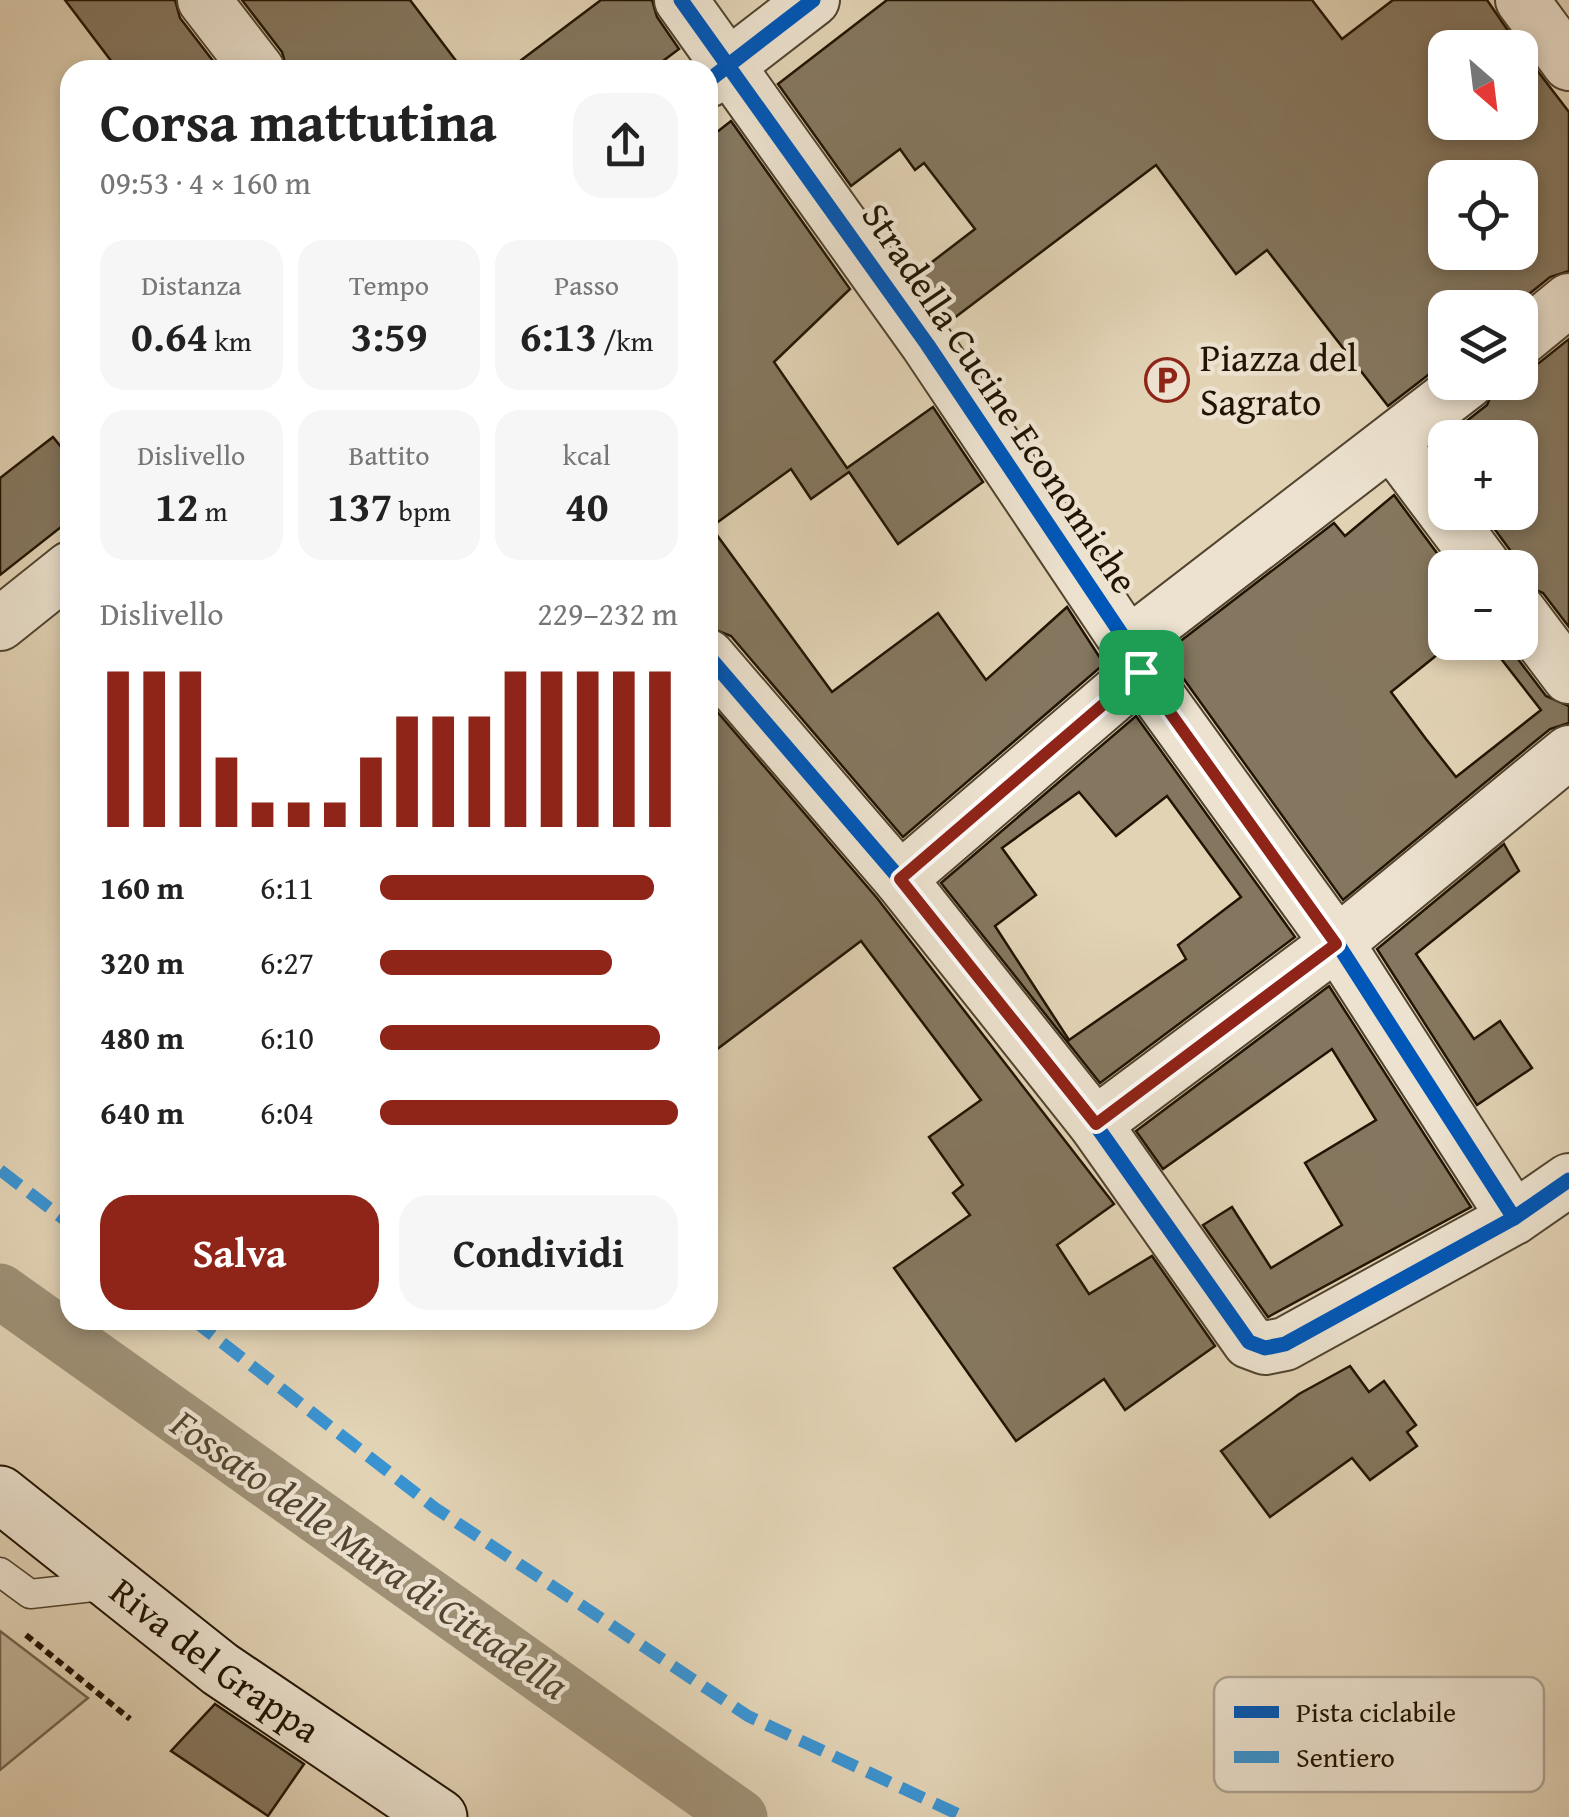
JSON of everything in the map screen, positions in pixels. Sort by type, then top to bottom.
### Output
[{"type":"street","name":"Stradella Cucine Economiche","points":[[681,0],[712,60]]},
{"type":"street","points":[[718,72],[813,0]]},
{"type":"street","points":[[1522,0],[1569,64]]},
{"type":"street","points":[[212,3],[251,60]]},
{"type":"street","name":"Stradella Cucine Economiche","points":[[718,72],[928,344],[1135,658],[1336,944],[1514,1218]]},
{"type":"street","points":[[1538,325],[1569,300]]},
{"type":"street","points":[[900,879],[1135,658],[1446,400]]},
{"type":"street","points":[[1393,444],[1472,550]]},
{"type":"street","points":[[0,624],[60,576]]},
{"type":"street","points":[[1538,636],[1569,677]]},
{"type":"street","points":[[718,668],[900,879],[1096,1124],[1249,1342],[1265,1348],[1286,1344],[1514,1218],[1569,1180]]},
{"type":"street","points":[[1096,1124],[1336,944],[1569,752]]},
{"type":"street","name":"Riva del Grappa","points":[[0,1494],[220,1670],[439,1817]]},
{"type":"lane","points":[[0,1572],[30,1594],[112,1585]]},
{"type":"path","points":[[14,1626],[130,1719]]},
{"type":"shaded area","points":[[0,1631],[88,1698],[0,1770]]},
{"type":"building","points":[[65,0],[175,0],[180,18],[212,60],[110,60]]},
{"type":"building","points":[[242,0],[410,0],[455,60],[284,60]]},
{"type":"building","points":[[601,0],[652,0],[657,17],[679,49],[664,60],[521,60]]},
{"type":"building","points":[[887,0],[1312,0],[1342,39],[1393,0],[1487,0],[1508,30],[1428,30],[1428,140],[1538,140],[1538,72],[1569,112],[1569,271],[1550,277],[1534,290],[1428,290],[1428,375],[1388,406],[1267,250],[1236,274],[1156,165],[949,322],[915,275],[975,229],[924,163],[915,170],[900,149],[851,186],[778,84]]},
{"type":"building","points":[[731,121],[850,289],[774,362],[847,468],[933,407],[983,482],[898,544],[849,472],[811,499],[791,469],[718,522],[718,131]]},
{"type":"building","points":[[1569,339],[1569,627],[1538,591],[1538,550],[1510,550],[1495,530],[1538,530],[1538,420],[1468,420],[1489,400],[1538,400],[1539,363]]},
{"type":"building","points":[[53,437],[60,446],[60,528],[0,575],[0,478]]},
{"type":"building","points":[[1394,495],[1435,550],[1428,550],[1431,660],[1391,692],[1456,777],[1541,710],[1502,660],[1519,660],[1546,696],[1569,706],[1569,723],[1550,729],[1343,900],[1165,653],[1334,523],[1345,536]]},
{"type":"building","points":[[718,537],[832,692],[938,613],[986,680],[1067,607],[1104,664],[903,837],[731,636],[718,631]]},
{"type":"building","points":[[718,713],[877,898],[1114,1204],[1057,1245],[1089,1294],[1152,1256],[1215,1346],[1125,1410],[1104,1379],[1016,1441],[894,1268],[970,1215],[953,1193],[963,1185],[929,1137],[981,1100],[861,941],[718,1048]]},
{"type":"building","points":[[1136,716],[1295,937],[1100,1083],[941,883]],"holes":[[[1079,792],[1116,836],[1167,796],[1241,897],[1178,945],[1186,959],[1069,1040],[995,926],[1036,895],[1002,848]]]},
{"type":"building","points":[[1504,844],[1519,871],[1416,954],[1474,1039],[1500,1021],[1532,1068],[1477,1105],[1377,949]]},
{"type":"building","points":[[1329,986],[1471,1207],[1268,1317],[1203,1225],[1232,1207],[1271,1268],[1342,1225],[1305,1163],[1376,1120],[1332,1049],[1163,1169],[1136,1131]]},
{"type":"building","points":[[1350,1366],[1369,1392],[1384,1381],[1416,1425],[1407,1432],[1417,1446],[1370,1480],[1352,1458],[1270,1517],[1221,1451],[1299,1394]]},
{"type":"building","points":[[215,1704],[304,1764],[268,1816],[171,1751]]},
{"type":"waterway","name":"Fossato delle Mura di Cittadella","points":[[0,1291],[740,1817]]},
{"type":"marked path","points":[[0,1170],[60,1216]]},
{"type":"marked path","points":[[206,1330],[435,1508],[748,1716],[964,1817]]},
{"type":"cycle path","points":[[681,0],[927,344],[1128,644],[1141,672],[1337,943],[1514,1218]]},
{"type":"cycle path","points":[[718,73],[813,0]]},
{"type":"cycle path","points":[[718,668],[900,879],[1095,1124],[1249,1342],[1265,1348],[1285,1344],[1514,1218],[1569,1180]]},
{"type":"place","name":"Piazza del Sagrato","points":[[1167,380]]},
{"type":"route","points":[[1141,672],[1336,944],[1096,1124],[900,879],[1141,672]]}]
